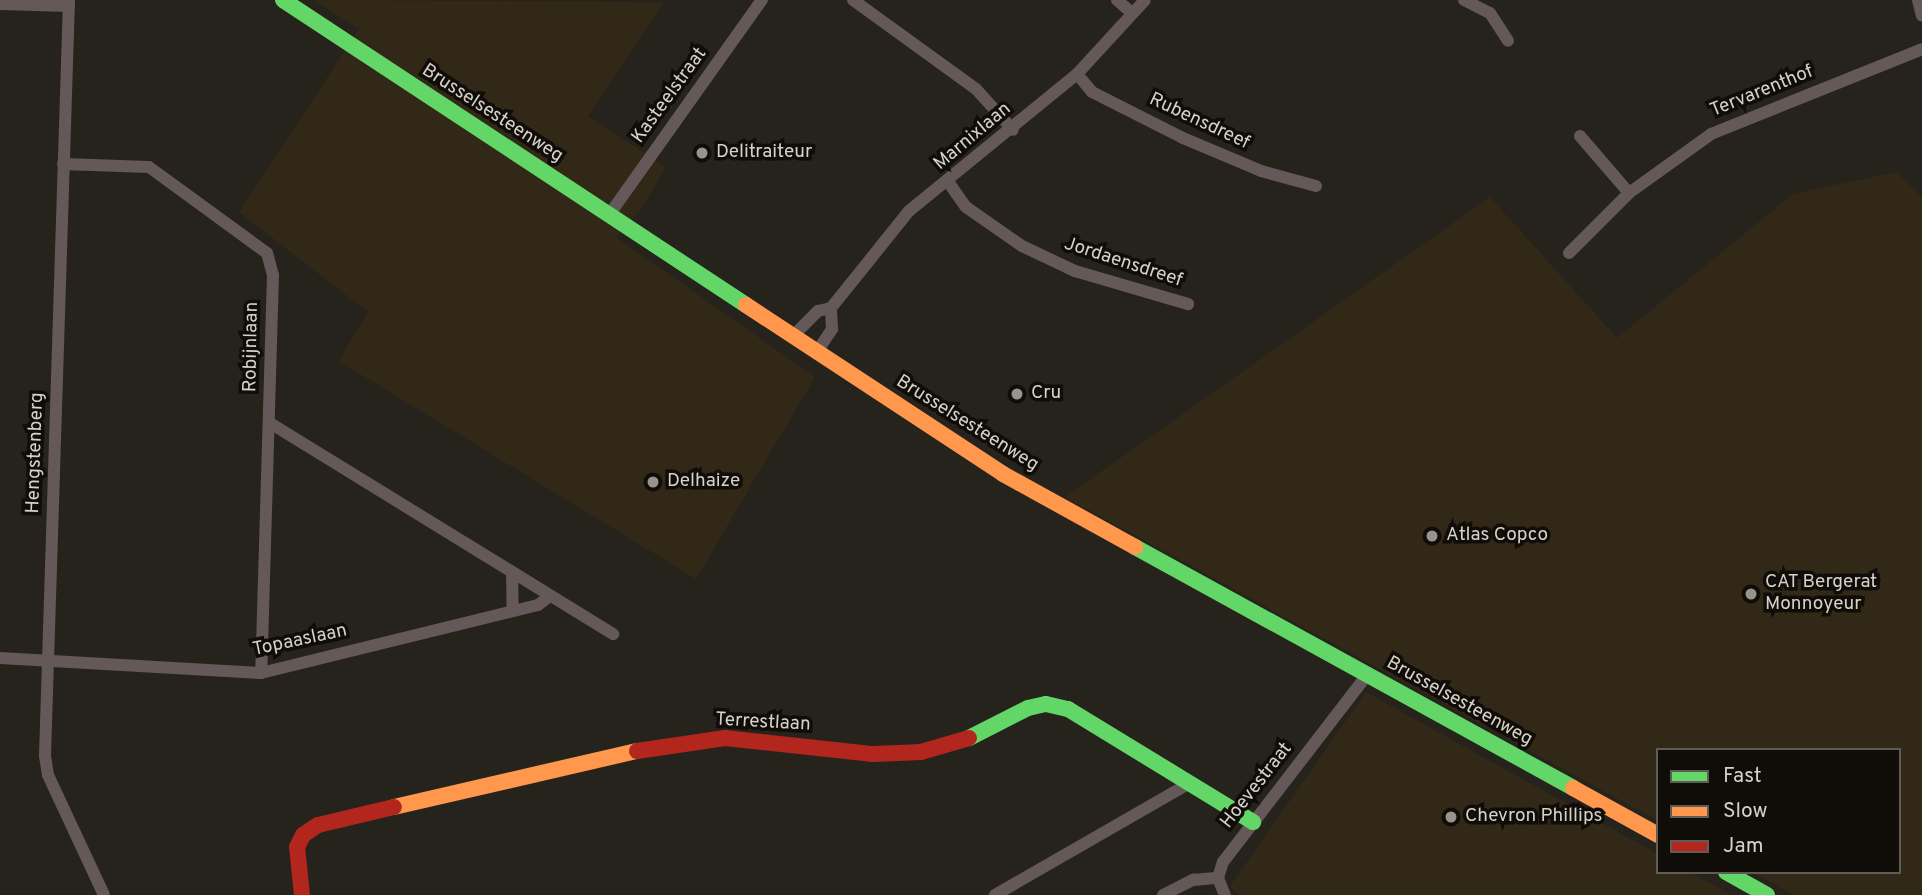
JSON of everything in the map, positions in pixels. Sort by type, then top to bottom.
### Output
[{"type":"main road","name":"Brusselsesteenweg","points":[[283,0],[1003,474],[1656,834]]},
{"type":"main road","name":"Terrestlaan","points":[[302,895],[297,847],[303,835],[318,825],[647,749],[725,738],[873,754],[921,752],[968,739],[1046,704],[1068,709],[1253,822]]},
{"type":"main road","points":[[1730,874],[1768,895]]},
{"type":"street","name":"Kasteelstraat","points":[[609,215],[762,0]]},
{"type":"street","points":[[853,0],[976,89],[1013,130]]},
{"type":"street","points":[[1117,0],[1132,13]]},
{"type":"street","name":"Marnixlaan","points":[[792,337],[818,311],[831,308],[909,211],[1013,130],[1077,74],[1145,0]]},
{"type":"street","points":[[1464,0],[1490,13],[1508,41]]},
{"type":"street","points":[[1918,0],[1922,16]]},
{"type":"street","points":[[0,4],[69,3]]},
{"type":"street","name":"Hengstenberg","points":[[69,3],[48,775],[104,895]]},
{"type":"street","name":"Tervarenthof","points":[[1569,253],[1629,193],[1711,134],[1922,49]]},
{"type":"street","name":"Rubensdreef","points":[[1077,74],[1092,92],[1183,138],[1261,171],[1316,186]]},
{"type":"street","points":[[1580,136],[1629,193]]},
{"type":"street","name":"Robijnlaan","points":[[64,164],[149,167],[267,253],[273,275],[261,673]]},
{"type":"street","name":"Jordaensdreef","points":[[948,183],[966,207],[1022,246],[1075,271],[1188,304]]},
{"type":"street","name":"Marnixlaan","points":[[816,353],[832,329],[831,308]]},
{"type":"street","points":[[270,423],[613,634]]},
{"type":"street","points":[[512,572],[513,611]]},
{"type":"street","name":"Topaaslaan","points":[[0,658],[49,664],[261,673],[538,605],[550,596]]},
{"type":"street","name":"Hoevestraat","points":[[1218,878],[1223,862],[1367,675]]},
{"type":"street","points":[[995,895],[1190,783]]},
{"type":"street","points":[[1163,895],[1193,880],[1218,878],[1225,895]]},
{"type":"shaded area","points":[[314,0],[664,2],[588,116],[666,167],[639,212],[616,237],[815,377],[696,579],[339,361],[368,312],[239,212],[359,29]]},
{"type":"shaded area","points":[[1896,172],[1922,198],[1922,895],[1793,895],[1756,874],[1901,874],[1901,748],[1656,748],[1656,820],[1065,497],[1490,197],[1617,338],[1793,194]]},
{"type":"shaded area","points":[[1366,692],[1656,853],[1656,874],[1694,874],[1732,895],[1239,895],[1230,886]]},
{"type":"traffic: fast","points":[[283,0],[746,305]]},
{"type":"traffic: fast","points":[[1135,547],[1573,788]]},
{"type":"traffic: fast","points":[[969,738],[1028,708],[1046,704],[1068,709],[1253,822]]},
{"type":"traffic: fast","points":[[1730,874],[1767,895]]},
{"type":"traffic: slow","points":[[746,305],[1003,474],[1135,547]]},
{"type":"traffic: slow","points":[[394,807],[637,751]]},
{"type":"traffic: slow","points":[[1573,788],[1656,834]]},
{"type":"traffic: jam","points":[[637,751],[725,738],[873,754],[921,752],[969,738]]},
{"type":"traffic: jam","points":[[302,895],[297,847],[303,835],[318,825],[394,807]]},
{"type":"place","name":"Delitraiteur","points":[[702,153]]},
{"type":"place","name":"Cru","points":[[1017,394]]},
{"type":"place","name":"Delhaize","points":[[653,482]]},
{"type":"place","name":"Atlas Copco","points":[[1432,536]]},
{"type":"place","name":"CAT Bergerat Monnoyeur","points":[[1751,594]]},
{"type":"place","name":"Chevron Phillips","points":[[1451,817]]}]
